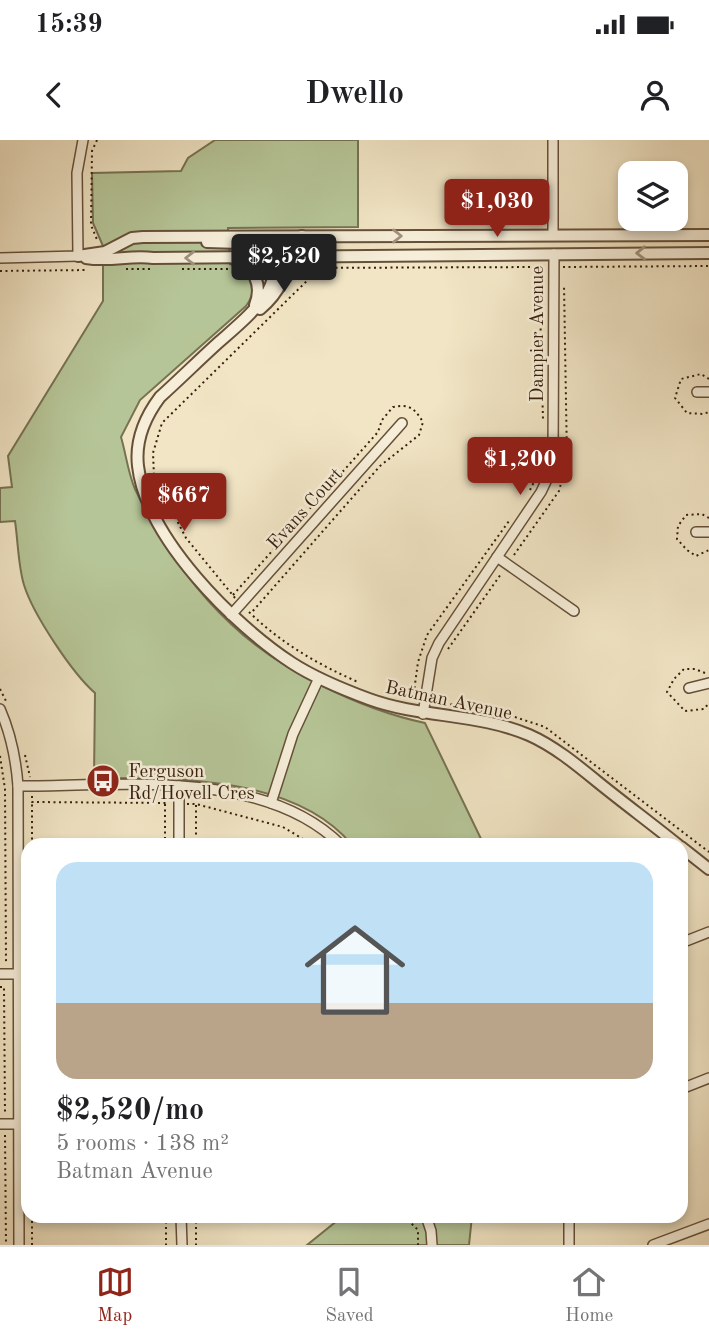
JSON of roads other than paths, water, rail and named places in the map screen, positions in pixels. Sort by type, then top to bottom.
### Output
[{"type":"street","points":[[78,256],[77,173],[83,140]]},
{"type":"street","points":[[553,140],[554,254]]},
{"type":"street","points":[[0,258],[101,253],[135,237],[709,235]]},
{"type":"street","points":[[282,258],[290,241],[302,236]]},
{"type":"street","points":[[177,237],[221,244],[268,244],[282,258]]},
{"type":"street","points":[[78,256],[112,260],[134,256],[282,258],[709,253]]},
{"type":"street","name":"Dampier Avenue","points":[[423,714],[432,658],[439,643],[541,492],[552,464],[554,254]]},
{"type":"street","points":[[231,258],[250,269],[256,279],[257,300],[252,310]]},
{"type":"street","name":"Batman Avenue","points":[[282,258],[270,288],[252,310],[160,397],[149,412],[138,446],[141,482],[159,523],[197,578],[231,615],[283,656],[319,678],[370,699],[423,714],[506,725],[532,736],[559,752],[670,838]]},
{"type":"street","name":"Batman Avenue","points":[[243,320],[272,299],[280,286],[282,258]]},
{"type":"street","points":[[696,392],[709,392]]},
{"type":"street","name":"Evans Court","points":[[231,615],[402,423]]},
{"type":"street","points":[[696,532],[709,532]]},
{"type":"street","points":[[497,557],[574,611]]},
{"type":"street","points":[[271,803],[293,734],[319,678]]},
{"type":"street","points":[[690,688],[709,684]]},
{"type":"street","points":[[0,709],[14,750],[19,786],[19,1245]]},
{"type":"street","points":[[19,786],[179,786],[227,792],[271,803],[310,820],[332,838]]},
{"type":"street","points":[[179,786],[179,838]]},
{"type":"street","name":"Batman Avenue","points":[[688,852],[709,869]]},
{"type":"street","points":[[688,940],[709,932]]},
{"type":"street","points":[[0,974],[19,974]]},
{"type":"street","points":[[688,1086],[709,1078]]},
{"type":"street","points":[[0,1125],[19,1124]]},
{"type":"street","points":[[181,1223],[182,1245]]},
{"type":"street","points":[[427,1223],[432,1245]]},
{"type":"street","points":[[569,1223],[569,1245]]},
{"type":"street","points":[[653,1245],[709,1224]]},
{"type":"place","name":"Ferguson Rd/Hovell Cres","points":[[103,781]]}]
